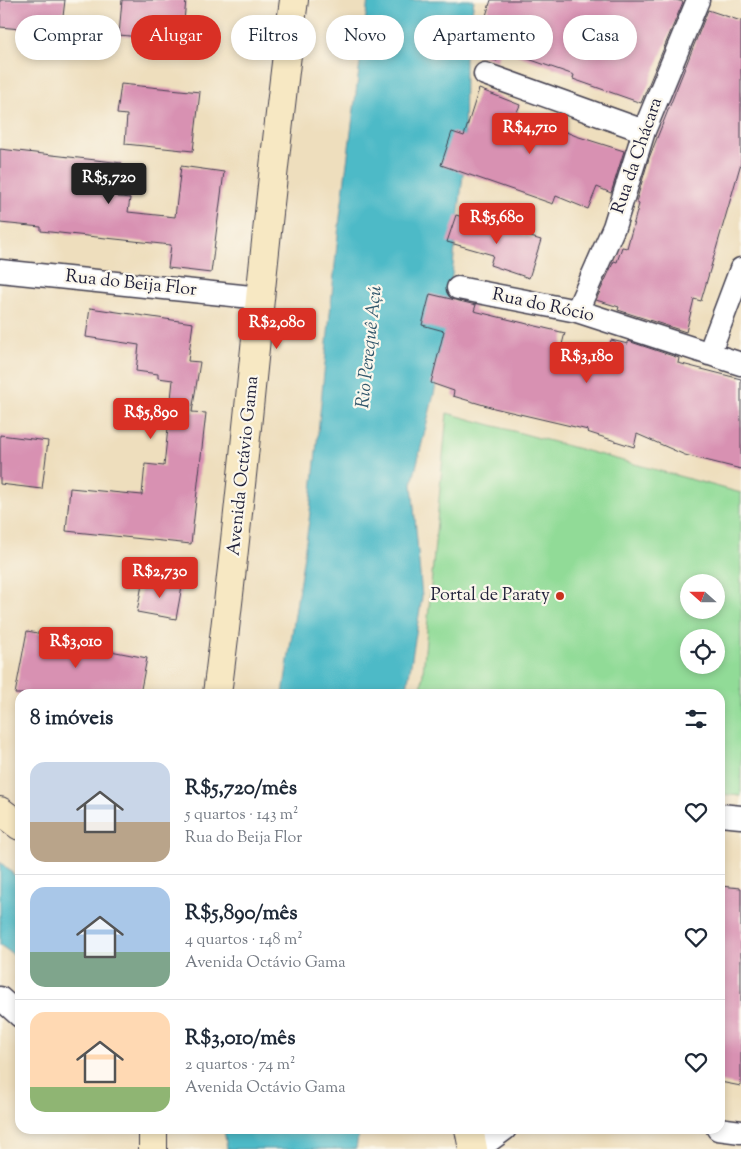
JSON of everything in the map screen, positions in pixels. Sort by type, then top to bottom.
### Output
[{"type":"street","name":"Avenida Octávio Gama","points":[[218,689],[234,563],[282,86],[294,0]]},
{"type":"street","name":"Rua da Chácara","points":[[577,311],[614,226],[644,131],[698,0]]},
{"type":"street","points":[[485,74],[644,131]]},
{"type":"street","points":[[709,354],[741,269]]},
{"type":"street","name":"Rua do Beija Flor","points":[[0,271],[261,298]]},
{"type":"street","name":"Rua do Rócio","points":[[458,288],[577,311],[741,364]]},
{"type":"street","points":[[0,811],[15,822]]},
{"type":"street","points":[[725,815],[741,817]]},
{"type":"street","points":[[0,998],[15,1012]]},
{"type":"street","points":[[725,1130],[741,1132]]},
{"type":"street","points":[[152,1134],[153,1149]]},
{"type":"street","points":[[470,1134],[473,1149]]},
{"type":"street","points":[[478,1149],[498,1134]]},
{"type":"green space","name":"Portal de Paraty","points":[[447,413],[741,493],[741,796],[725,794],[725,689],[421,689]]},
{"type":"water","name":"Rio Perequê Açú","points":[[368,0],[474,0],[472,15],[414,15],[414,60],[465,60],[464,165],[443,357],[412,484],[422,597],[407,689],[284,689],[309,521],[339,225],[360,60],[404,60],[404,15],[366,15]]},
{"type":"water","points":[[0,862],[15,876],[15,956],[0,945]]},
{"type":"water","points":[[225,1134],[358,1134],[356,1149],[227,1149]]},
{"type":"building","points":[[0,0],[65,0],[63,15],[15,15],[15,28],[0,27]]},
{"type":"building","points":[[122,0],[186,0],[185,15],[131,15],[131,36],[121,35]]},
{"type":"building","points":[[491,0],[676,0],[683,2],[641,103],[573,79],[574,75],[531,60],[553,60],[553,15],[486,15]]},
{"type":"building","points":[[708,10],[741,21],[741,163],[701,301],[694,299],[686,332],[618,310],[619,307],[596,300],[614,261],[617,262],[622,247],[627,248],[639,204],[636,202],[649,158]]},
{"type":"building","points":[[121,84],[200,92],[193,151],[125,144],[127,115],[117,114]]},
{"type":"building","points":[[479,89],[520,105],[517,112],[576,136],[624,151],[611,193],[597,187],[588,209],[556,196],[553,204],[441,165],[452,132],[464,136]]},
{"type":"building","points":[[0,149],[122,163],[118,197],[130,198],[128,212],[175,217],[181,166],[224,172],[211,273],[168,268],[171,245],[41,231],[41,227],[0,223]]},
{"type":"building","points":[[456,215],[541,240],[529,278],[490,265],[493,255],[447,242]]},
{"type":"building","points":[[430,294],[476,305],[474,311],[565,333],[560,352],[605,360],[611,340],[628,344],[628,341],[679,358],[678,363],[741,379],[741,469],[685,455],[637,434],[634,447],[587,432],[588,430],[494,408],[453,396],[454,391],[431,383],[444,331],[422,325]]},
{"type":"building","points":[[90,308],[193,323],[188,361],[200,362],[192,412],[206,413],[191,544],[66,531],[70,488],[142,495],[145,464],[164,466],[173,380],[158,378],[158,374],[136,371],[139,345],[86,337]]},
{"type":"building","points":[[0,435],[48,441],[42,489],[0,484]]},
{"type":"building","points":[[143,579],[182,586],[176,619],[137,612]]},
{"type":"building","points":[[27,631],[64,638],[64,642],[147,658],[141,689],[16,689]]},
{"type":"building","points":[[725,886],[741,888],[741,1086],[725,1083]]},
{"type":"place","name":"Portal de Paraty","points":[[560,596]]}]
